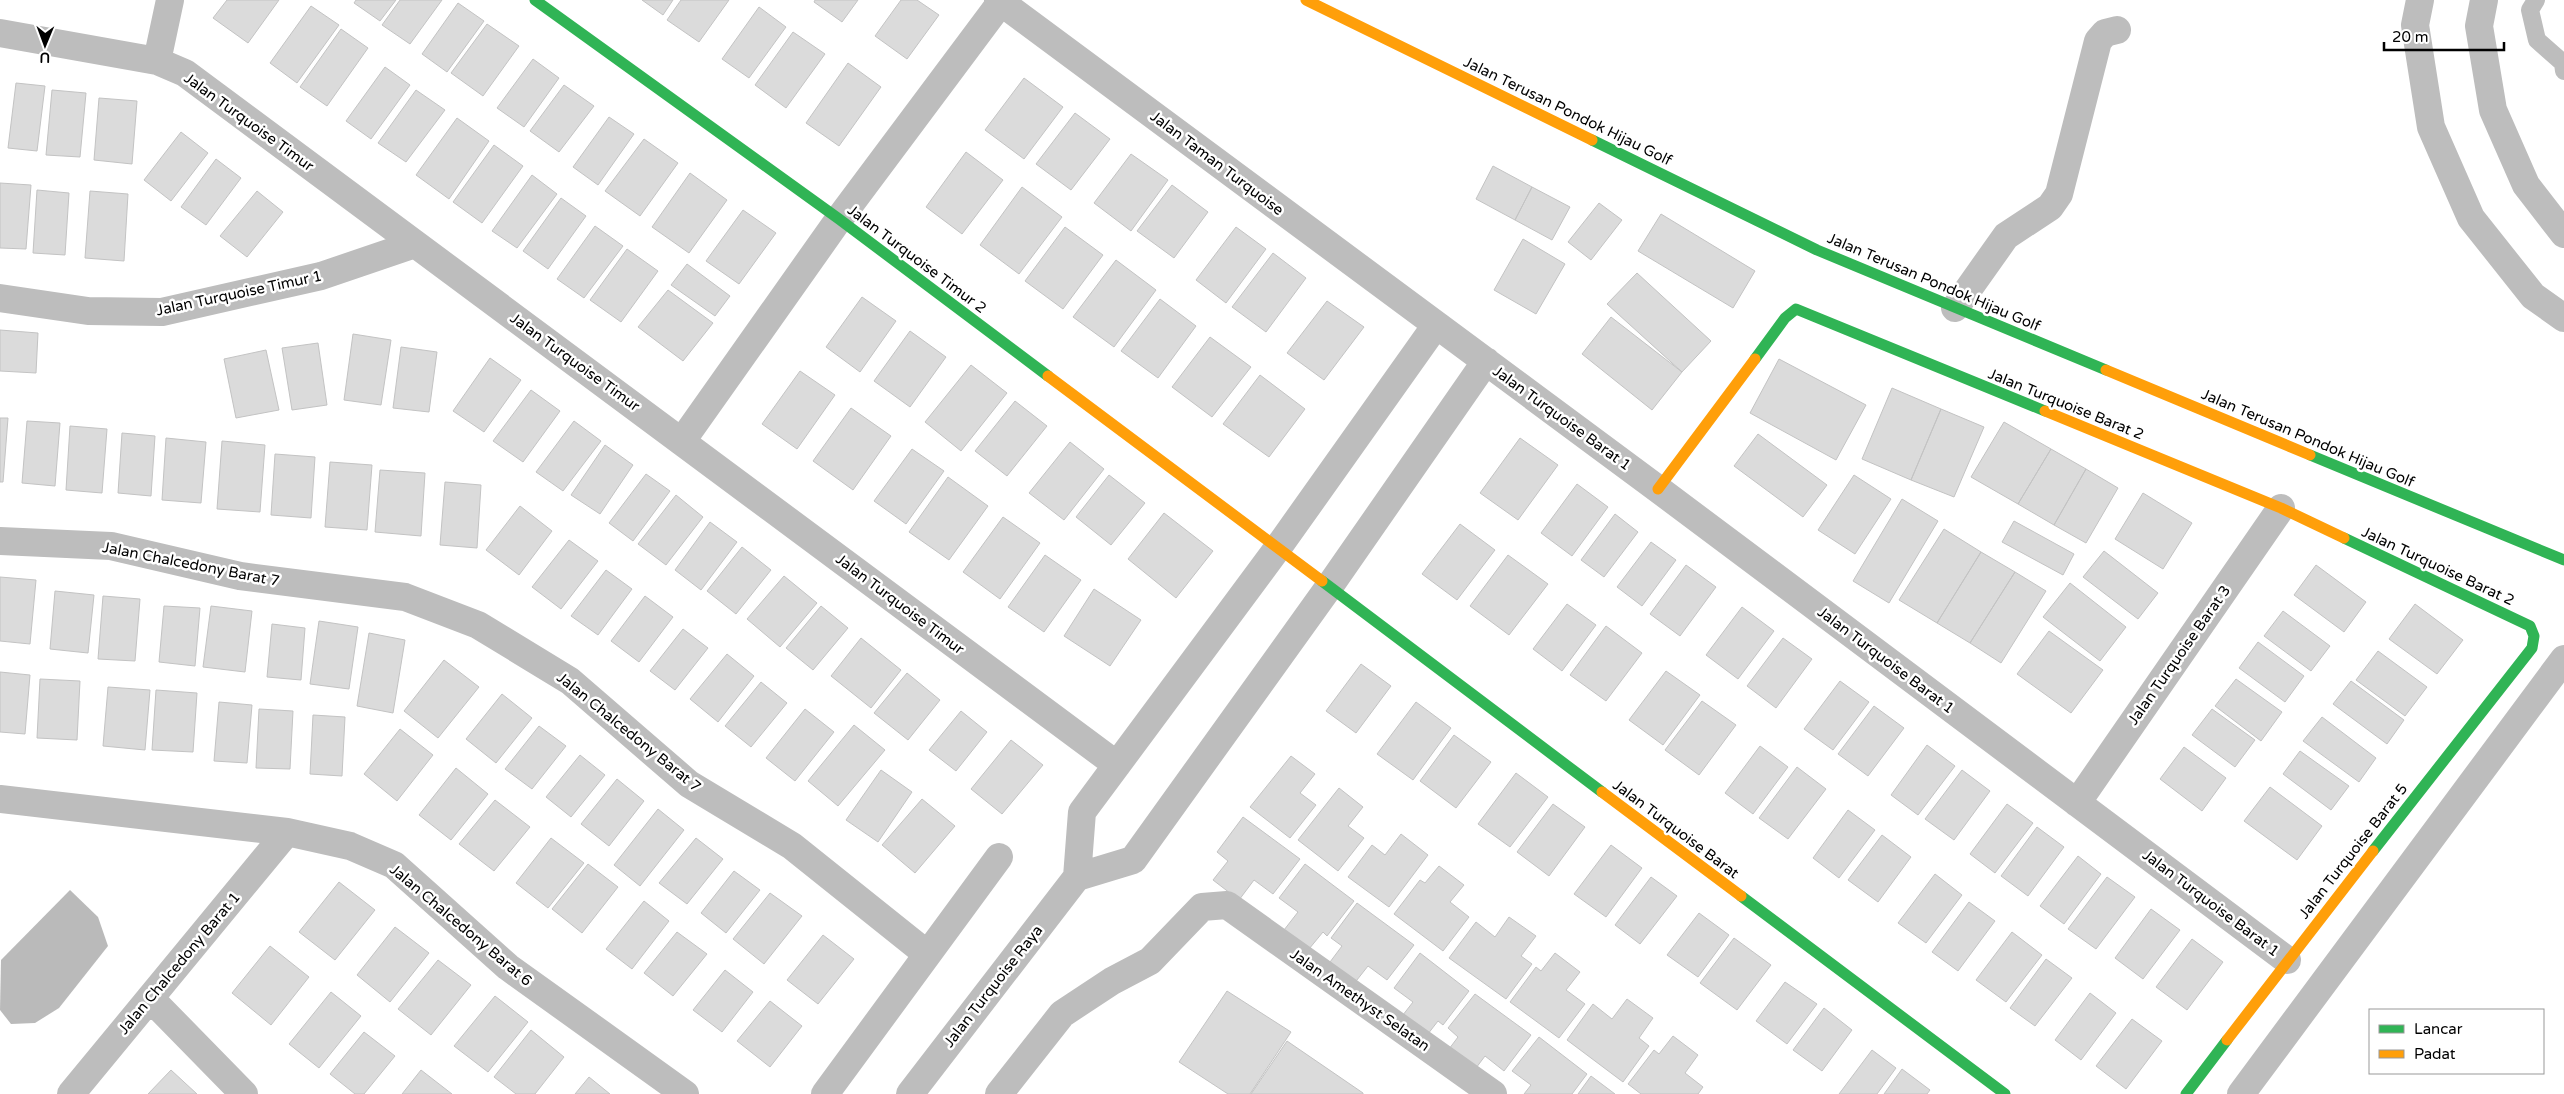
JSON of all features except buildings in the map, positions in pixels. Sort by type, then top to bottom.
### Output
[{"type":"street","points":[[157,61],[170,0]]},
{"type":"street","name":"Jalan Turquoise Timur 2","points":[[535,0],[839,219],[1329,588]]},
{"type":"street","points":[[2420,0],[2415,26],[2431,127],[2471,218],[2533,296],[2564,318]]},
{"type":"street","points":[[2484,0],[2479,26],[2492,110],[2526,186],[2564,234]]},
{"type":"street","points":[[682,442],[839,219],[999,1]]},
{"type":"street","name":"Jalan Taman Turquoise","points":[[999,1],[1486,361]]},
{"type":"street","name":"Jalan Terusan Pondok Hijau Golf","points":[[1310,1],[1817,250],[2564,560]]},
{"type":"street","points":[[1955,308],[2006,236],[2050,207],[2058,194],[2098,41],[2105,33],[2118,30]]},
{"type":"street","name":"Jalan Turquoise Timur","points":[[0,33],[157,61],[185,73],[1117,765]]},
{"type":"street","name":"Jalan Turquoise Timur 1","points":[[0,298],[88,311],[162,312],[321,276],[415,244]]},
{"type":"street","name":"Jalan Turquoise Barat 2","points":[[1658,489],[1785,318],[1796,310],[2281,508],[2530,626]]},
{"type":"street","points":[[1436,325],[1277,548],[1082,812],[1077,877],[1133,860],[1329,588],[1486,361]]},
{"type":"street","name":"Jalan Turquoise Barat 1","points":[[1486,361],[2287,960]]},
{"type":"street","name":"Jalan Turquoise Barat 3","points":[[2077,803],[2281,508]]},
{"type":"street","name":"Jalan Chalcedony Barat 7","points":[[0,541],[111,546],[240,576],[405,597],[478,625],[570,681],[688,784],[792,846],[927,954]]},
{"type":"street","name":"Jalan Turquoise Barat","points":[[1329,588],[2005,1094]]},
{"type":"street","name":"Jalan Turquoise Barat 5","points":[[2186,1094],[2287,960],[2532,648],[2534,636],[2530,626]]},
{"type":"street","points":[[2241,1094],[2564,659]]},
{"type":"street","name":"Jalan Chalcedony Barat 6","points":[[0,799],[287,832],[350,846],[394,865],[508,967],[685,1094]]},
{"type":"street","name":"Jalan Chalcedony Barat 1","points":[[71,1094],[287,832]]},
{"type":"street","points":[[824,1094],[999,857]]},
{"type":"street","name":"Jalan Turquoise Raya","points":[[910,1094],[1077,877]]},
{"type":"street","name":"Jalan Amethyst Selatan","points":[[999,1094],[1062,1014],[1112,981],[1150,961],[1202,908],[1227,905],[1493,1094]]},
{"type":"street","points":[[150,998],[244,1094]]},
{"type":"lane","points":[[2536,0],[2530,10],[2537,40],[2563,63],[2564,71]]},
{"type":"shaded area","points":[[70,890],[98,917],[108,946],[59,1008],[35,1023],[11,1024],[0,1010],[1,960]]},
{"type":"traffic: fast","points":[[535,0],[839,219],[1048,376]]},
{"type":"traffic: fast","points":[[1592,140],[1817,250],[2106,370]]},
{"type":"traffic: fast","points":[[1755,359],[1785,318],[1796,309],[2045,411]]},
{"type":"traffic: fast","points":[[2310,455],[2564,560]]},
{"type":"traffic: fast","points":[[2344,538],[2530,626],[2534,636],[2532,648],[2373,851]]},
{"type":"traffic: fast","points":[[1322,581],[1602,792]]},
{"type":"traffic: fast","points":[[1741,896],[2005,1094]]},
{"type":"traffic: fast","points":[[2186,1094],[2227,1040]]},
{"type":"traffic: slow","points":[[1306,0],[1592,140]]},
{"type":"traffic: slow","points":[[1658,489],[1755,359]]},
{"type":"traffic: slow","points":[[2106,370],[2310,455]]},
{"type":"traffic: slow","points":[[1048,376],[1322,581]]},
{"type":"traffic: slow","points":[[2045,411],[2281,508],[2344,538]]},
{"type":"traffic: slow","points":[[1602,792],[1741,896]]},
{"type":"traffic: slow","points":[[2227,1040],[2373,851]]}]
